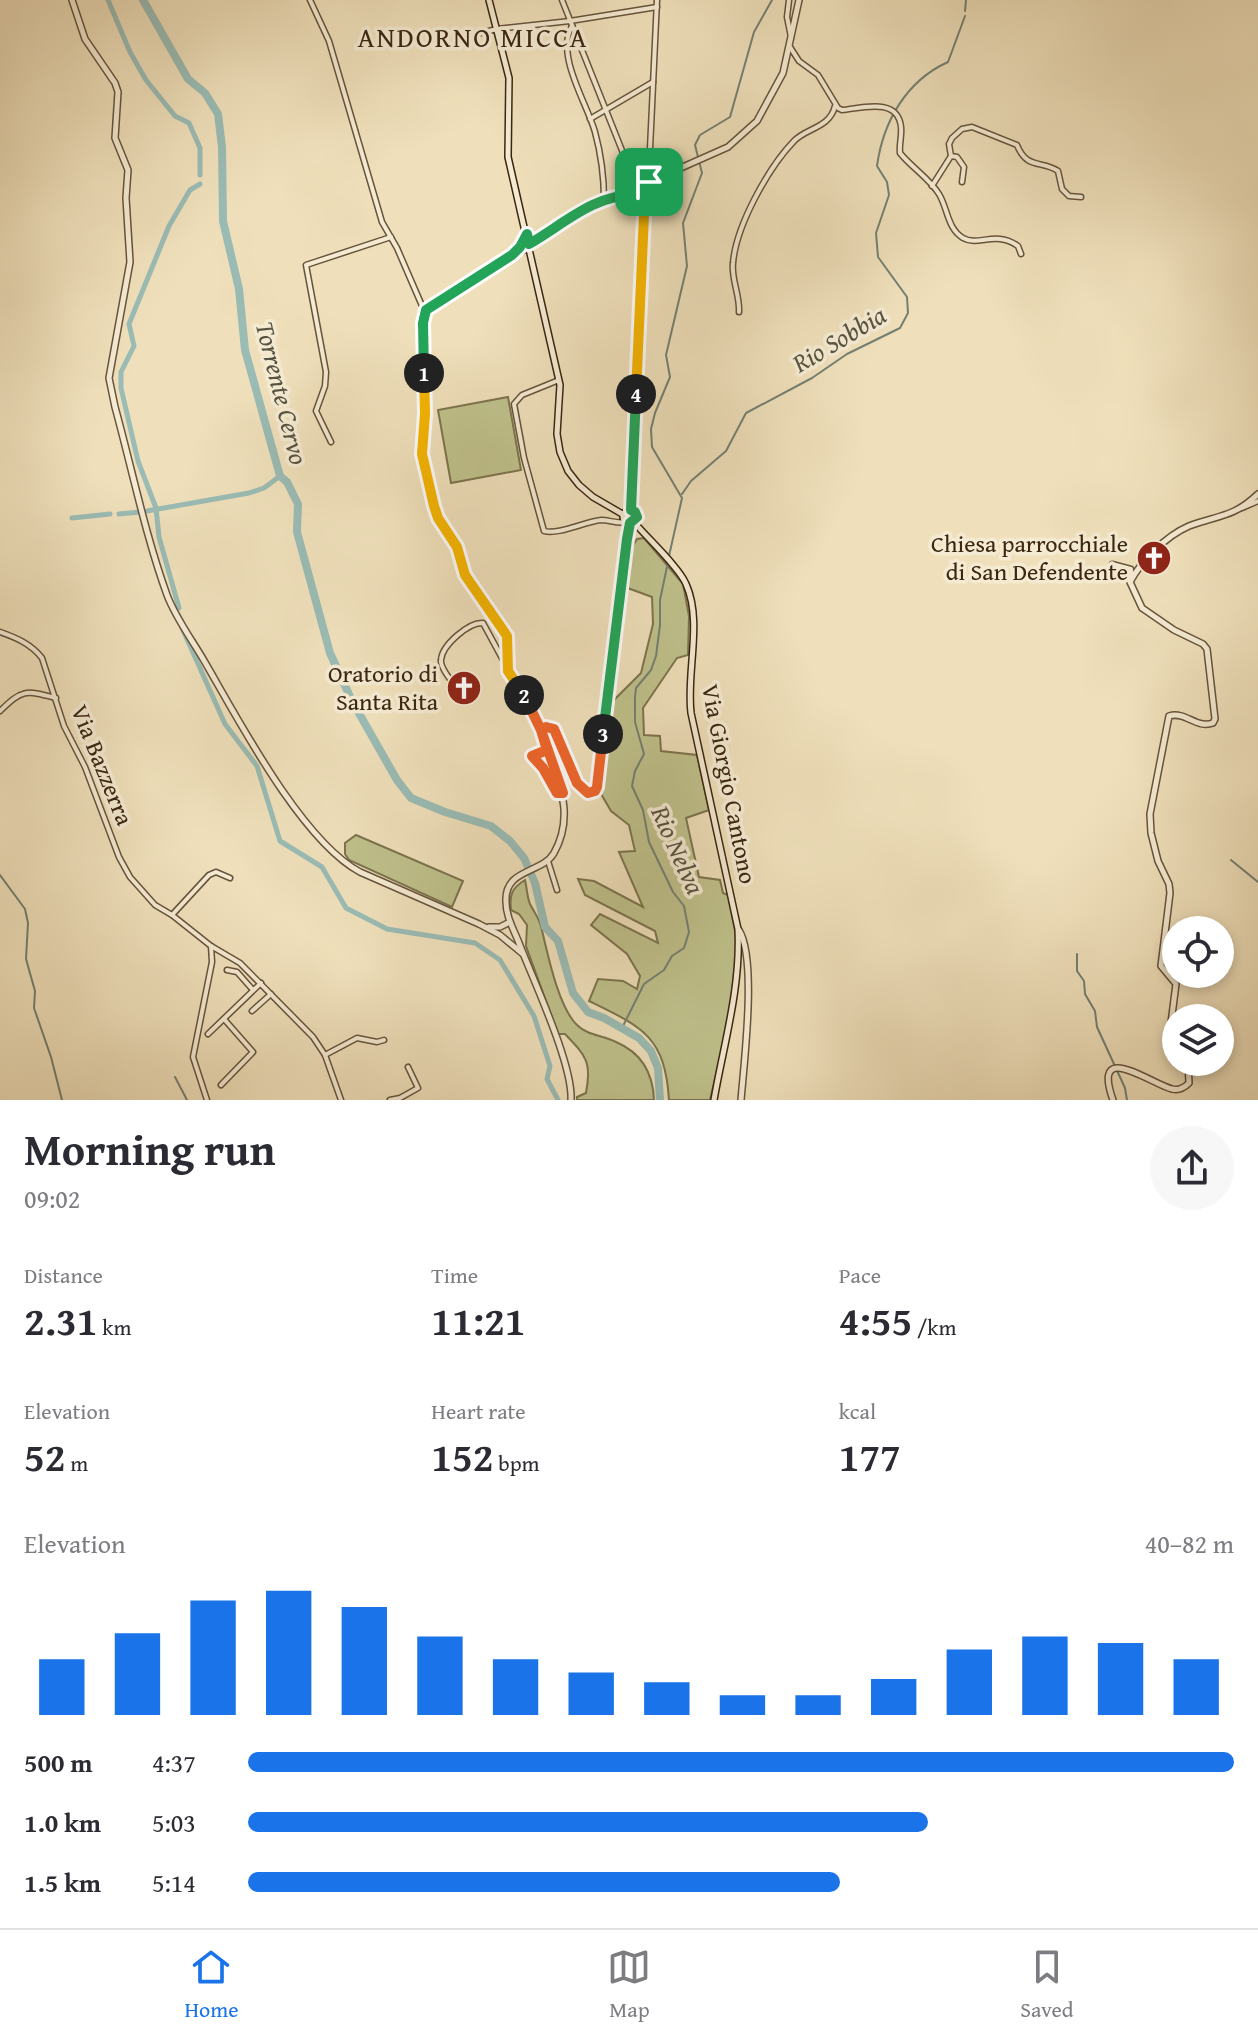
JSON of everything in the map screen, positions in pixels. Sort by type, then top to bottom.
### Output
[{"type":"street","points":[[72,0],[85,39],[107,67],[118,92],[115,130],[128,170],[129,278],[119,314],[109,378],[149,535],[174,609],[290,801],[341,858],[360,872],[500,935],[523,954]]},
{"type":"street","points":[[310,0],[329,41],[382,222],[420,304],[426,310]]},
{"type":"street","points":[[489,0],[509,78],[508,157],[559,380],[561,396],[557,434],[563,461],[574,480],[586,492],[628,521]]},
{"type":"street","points":[[562,0],[631,173],[637,181],[636,198],[644,215]]},
{"type":"street","points":[[541,730],[546,727],[554,729],[580,788],[588,793],[595,791],[631,510],[657,0]]},
{"type":"street","points":[[789,0],[787,17],[792,39]]},
{"type":"street","points":[[637,181],[703,160],[738,141],[757,121],[783,73],[799,0]]},
{"type":"street","points":[[468,36],[497,29],[571,23],[657,7]]},
{"type":"street","points":[[571,23],[567,35],[570,69],[590,119],[603,171],[604,200]]},
{"type":"street","points":[[790,47],[799,61],[818,75],[835,106],[842,110],[873,106],[893,111],[901,125],[900,153],[941,197],[950,224],[961,237],[971,240],[1001,238],[1018,246],[1021,254]]},
{"type":"street","points":[[590,119],[654,82]]},
{"type":"street","points":[[739,312],[740,298],[733,260],[748,211],[786,150],[802,134],[824,123],[835,106]]},
{"type":"street","points":[[932,186],[951,156],[949,144],[952,138],[962,129],[972,127],[1017,145],[1029,162],[1051,166],[1058,171],[1062,189],[1069,196],[1081,197]]},
{"type":"street","points":[[951,156],[957,157],[964,167],[962,182]]},
{"type":"street","points":[[508,671],[507,636],[465,575],[457,547],[438,518],[422,454],[425,414],[423,323],[426,310],[604,200],[646,198]]},
{"type":"street","points":[[515,254],[527,234]]},
{"type":"street","points":[[331,442],[316,411],[325,386],[326,372],[306,265],[391,237]]},
{"type":"street","points":[[515,254],[533,259]]},
{"type":"street","points":[[559,380],[522,395],[514,404],[524,458],[544,531],[553,533],[570,526],[603,520],[622,524],[637,515],[631,510]]},
{"type":"street","points":[[1240,509],[1258,494]]},
{"type":"street","points":[[1131,580],[1140,564],[1186,527],[1258,501]]},
{"type":"street","name":"Via Giorgio Cantono","points":[[628,521],[682,577],[689,594],[692,614],[691,713],[738,929]]},
{"type":"street","points":[[1112,564],[1131,569],[1134,592],[1142,608],[1174,630],[1203,644],[1209,655],[1215,719],[1213,723],[1200,725],[1181,715],[1169,716],[1151,802],[1151,833],[1158,861],[1169,884],[1161,966],[1176,984],[1173,1004]]},
{"type":"street","points":[[457,688],[440,661],[453,640],[476,622],[483,623],[541,730],[563,793],[565,816],[557,847],[548,861],[520,874],[509,887],[506,897],[512,925],[557,1042],[569,1081],[571,1100]]},
{"type":"street","name":"Via Bazzerra","points":[[0,632],[18,638],[42,658],[64,726],[85,767],[124,867],[144,895],[211,946],[240,963],[313,1037],[325,1055],[341,1100]]},
{"type":"street","points":[[0,711],[19,693],[56,698]]},
{"type":"street","points":[[547,750],[532,756],[557,793],[563,793]]},
{"type":"street","points":[[548,861],[557,890]]},
{"type":"street","points":[[172,915],[209,875],[216,872],[230,878]]},
{"type":"street","points":[[479,924],[512,925]]},
{"type":"street","points":[[500,935],[512,925]]},
{"type":"street","points":[[714,1100],[733,1008],[738,929]]},
{"type":"street","points":[[738,929],[744,938],[747,980],[747,1047],[741,1100]]},
{"type":"street","points":[[207,1100],[193,1057],[212,962],[211,946]]},
{"type":"street","points":[[227,970],[237,972],[253,990]]},
{"type":"street","points":[[208,1034],[261,983]]},
{"type":"street","points":[[252,1011],[271,994]]},
{"type":"street","points":[[221,1085],[253,1052],[224,1019]]},
{"type":"street","points":[[325,1055],[357,1038],[377,1042],[384,1040]]},
{"type":"street","points":[[390,1100],[418,1088],[408,1067]]},
{"type":"street","points":[[1113,1100],[1109,1078],[1115,1068],[1132,1070],[1171,1089],[1189,1083],[1189,1076]]},
{"type":"green space","points":[[508,397],[521,470],[451,483],[438,410]]},
{"type":"green space","points":[[644,538],[683,584],[689,616],[688,655],[677,658],[643,708],[644,735],[660,736],[661,751],[697,755],[709,810],[686,818],[699,877],[720,880],[723,893],[728,895],[737,941],[729,1019],[710,1100],[669,1100],[667,1078],[656,1047],[637,1027],[589,1001],[598,979],[623,981],[637,989],[640,976],[627,954],[591,925],[600,914],[658,943],[655,931],[585,895],[578,879],[594,881],[643,907],[619,852],[635,851],[629,825],[611,811],[597,787],[606,713],[641,673],[653,624],[652,597],[625,587],[632,547],[637,539]]},
{"type":"green space","points":[[356,835],[463,881],[452,907],[349,860],[345,854],[345,843]]},
{"type":"green space","points":[[525,880],[554,978],[570,1017],[581,1029],[633,1052],[648,1073],[654,1100],[577,1100],[586,1093],[586,1060],[565,1034],[558,1034],[526,946],[527,925],[519,914],[511,910],[512,892]]},
{"type":"waterway","points":[[108,0],[130,52],[146,80],[175,116],[189,123],[200,148],[200,175]]},
{"type":"waterway","name":"Torrente Cervo","points":[[143,0],[188,79],[205,93],[218,114],[222,147],[223,221],[239,289],[245,350],[280,476],[287,482],[298,504],[297,532],[330,653],[352,701],[397,780],[411,798],[491,826],[510,841],[524,858],[535,883],[545,927],[558,941],[573,993],[588,1012],[639,1038],[651,1051],[658,1068],[660,1100]]},
{"type":"waterway","name":"Rio Nelva","points":[[669,556],[682,498],[652,447],[651,429],[670,377],[666,355],[687,266],[683,223],[702,173],[695,145],[700,135],[730,117],[754,32],[772,0]]},
{"type":"waterway","name":"Rio Sobbia","points":[[965,11],[966,0]]},
{"type":"waterway","name":"Rio Sobbia","points":[[682,494],[691,481],[726,451],[746,413],[812,378],[847,354],[900,328],[908,313],[907,297],[878,257],[876,233],[889,195],[887,182],[877,166],[880,150],[891,119],[909,92],[920,80],[948,62],[965,16]]},
{"type":"waterway","points":[[179,608],[159,537],[156,508],[138,461],[121,388],[121,372],[134,346],[129,324],[169,226],[190,190],[200,184]]},
{"type":"waterway","points":[[147,511],[249,493],[264,488],[280,476]]},
{"type":"waterway","points":[[119,514],[140,512]]},
{"type":"waterway","points":[[72,518],[110,514]]},
{"type":"waterway","name":"Rio Nelva","points":[[622,1028],[644,984],[664,970],[672,956],[684,948],[689,932],[684,906],[673,892],[649,842],[643,810],[632,786],[635,771],[644,754],[635,722],[636,688],[651,670],[656,656],[660,600],[668,562]]},
{"type":"waterway","points":[[182,628],[225,724],[257,766],[280,841],[322,867],[346,908],[387,929],[475,943],[500,960],[534,1016],[550,1066],[547,1079],[558,1100]]},
{"type":"waterway","points":[[1231,860],[1258,882]]},
{"type":"waterway","points":[[0,875],[25,909],[28,923],[26,959],[35,991],[34,1008],[62,1100]]},
{"type":"waterway","points":[[1077,954],[1077,971],[1084,981],[1085,994],[1095,1011],[1097,1027],[1125,1088],[1127,1100]]},
{"type":"waterway","points":[[175,1077],[187,1100]]},
{"type":"place","name":"Chiesa parrocchiale di San Defendente","points":[[1154,558]]},
{"type":"place","name":"Oratorio di Santa Rita","points":[[464,688]]},
{"type":"district","name":"ANDORNO MICCA","points":[[473,37]]},
{"type":"route","points":[[649,182],[644,215],[630,488],[631,510],[637,517],[630,523],[627,539],[598,782],[592,792],[584,792],[580,788],[557,733],[546,727],[541,730],[541,734],[547,750],[532,756],[557,793],[563,793],[541,730],[508,671],[507,636],[465,575],[457,547],[434,506],[421,439],[425,414],[423,323],[426,310],[512,255],[527,234],[529,244],[598,202],[634,195],[637,181],[646,179],[649,182]]}]
